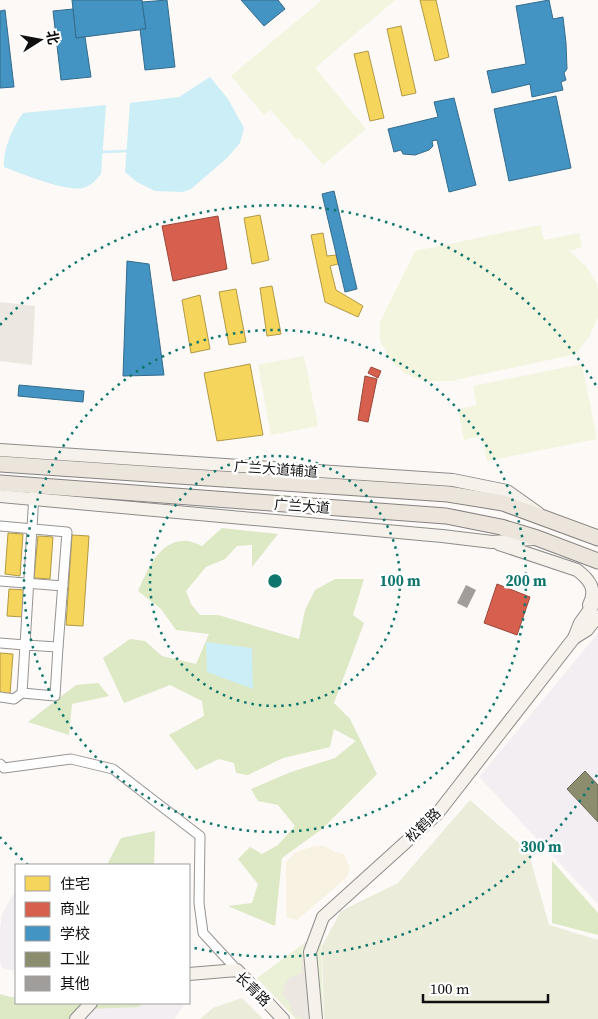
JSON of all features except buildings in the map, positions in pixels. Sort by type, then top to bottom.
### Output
[{"type":"main road","name":"广兰大道辅道","points":[[0,450],[453,480],[507,491],[542,516]]},
{"type":"main road","name":"广兰大道","points":[[0,464],[448,494],[503,503],[598,538]]},
{"type":"main road","name":"广兰大道","points":[[0,483],[34,492],[446,516],[501,527],[529,539],[598,561]]},
{"type":"main road","points":[[0,496],[34,492],[492,542],[529,539],[580,561],[594,579],[596,587],[595,598]]},
{"type":"main road","points":[[570,527],[598,528]]},
{"type":"main road","points":[[492,542],[576,570],[586,577],[591,584],[595,598]]},
{"type":"main road","name":"松鹤路","points":[[316,1019],[310,952],[323,917],[437,814],[574,638],[580,623],[595,598]]},
{"type":"main road","name":"松鹤路","points":[[574,638],[587,630],[598,616]]},
{"type":"main road","name":"长青路","points":[[190,974],[237,970],[283,1019]]},
{"type":"main road","points":[[76,1019],[90,1004]]},
{"type":"street","points":[[22,693],[34,492]]},
{"type":"street","points":[[0,526],[67,532],[55,696],[22,693],[14,699],[0,697]]},
{"type":"street","points":[[0,581],[63,586]]},
{"type":"street","points":[[0,643],[58,647]]},
{"type":"street","points":[[0,764],[4,768],[71,759],[113,769],[200,836],[199,903],[203,933],[237,970]]},
{"type":"shaded area","points":[[0,302],[35,306],[32,365],[0,361]]},
{"type":"shaded area","points":[[598,633],[598,904],[479,777]]},
{"type":"shaded area","points":[[315,846],[324,846],[344,854],[350,869],[346,878],[297,920],[286,917],[286,862],[296,852]]},
{"type":"shaded area","points":[[15,893],[15,971],[2,968],[0,961],[2,914]]},
{"type":"shaded area","points":[[310,940],[316,1019],[304,1019],[293,1015],[289,1001],[283,996],[284,986],[289,978],[301,973],[304,943]]},
{"type":"shaded area","points":[[92,1004],[185,1004],[174,1019],[80,1019]]},
{"type":"green space","points":[[322,0],[395,0],[315,68],[366,129],[323,165],[300,138],[297,140],[271,110],[264,115],[231,76]]},
{"type":"green space","points":[[540,225],[544,240],[579,233],[582,247],[569,251],[586,266],[597,284],[598,317],[589,337],[576,354],[451,381],[424,381],[404,373],[391,361],[380,340],[380,322],[415,251]]},
{"type":"green space","points":[[304,356],[318,426],[271,435],[258,365]]},
{"type":"green space","points":[[582,364],[597,439],[487,461],[482,436],[464,440],[458,409],[477,405],[473,386]]},
{"type":"green space","points":[[222,528],[278,534],[252,567],[252,545],[237,546],[225,559],[206,567],[186,591],[191,604],[200,615],[218,615],[299,639],[305,610],[315,590],[335,579],[364,579],[353,615],[364,623],[334,703],[350,719],[377,774],[322,829],[282,858],[275,926],[228,906],[252,903],[258,884],[238,859],[250,847],[262,854],[278,845],[295,826],[278,805],[258,801],[251,789],[291,772],[335,758],[356,741],[334,729],[330,747],[283,758],[248,775],[236,773],[234,763],[219,759],[196,770],[169,735],[204,716],[202,701],[170,685],[124,703],[103,658],[130,639],[145,641],[162,656],[196,664],[209,634],[176,630],[161,609],[138,591],[154,559],[167,546],[185,541],[202,546]]},
{"type":"green space","points":[[98,683],[109,696],[72,704],[69,735],[28,722],[76,685]]},
{"type":"green space","points":[[470,800],[528,851],[549,925],[598,940],[598,1019],[324,1019],[322,946],[341,911],[398,883]]},
{"type":"green space","points":[[155,831],[154,864],[108,864],[121,838]]},
{"type":"green space","points":[[552,861],[598,913],[598,935],[552,923]]},
{"type":"green space","points":[[321,931],[323,1019],[296,1019],[257,978]]},
{"type":"green space","points":[[0,994],[15,997],[15,1004],[141,1004],[139,1007],[87,1009],[75,1019],[0,1019]]},
{"type":"green space","points":[[242,998],[263,1019],[200,1019],[213,1008]]},
{"type":"water","points":[[210,77],[228,99],[244,128],[240,143],[227,158],[191,189],[183,192],[155,191],[137,182],[125,172],[130,103],[179,97]]},
{"type":"water","points":[[106,105],[101,174],[88,186],[83,188],[66,187],[4,167],[9,138],[23,113]]},
{"type":"water","points":[[206,642],[252,648],[253,689],[207,672]]},
{"type":"waterway","points":[[101,152],[128,151]]}]
